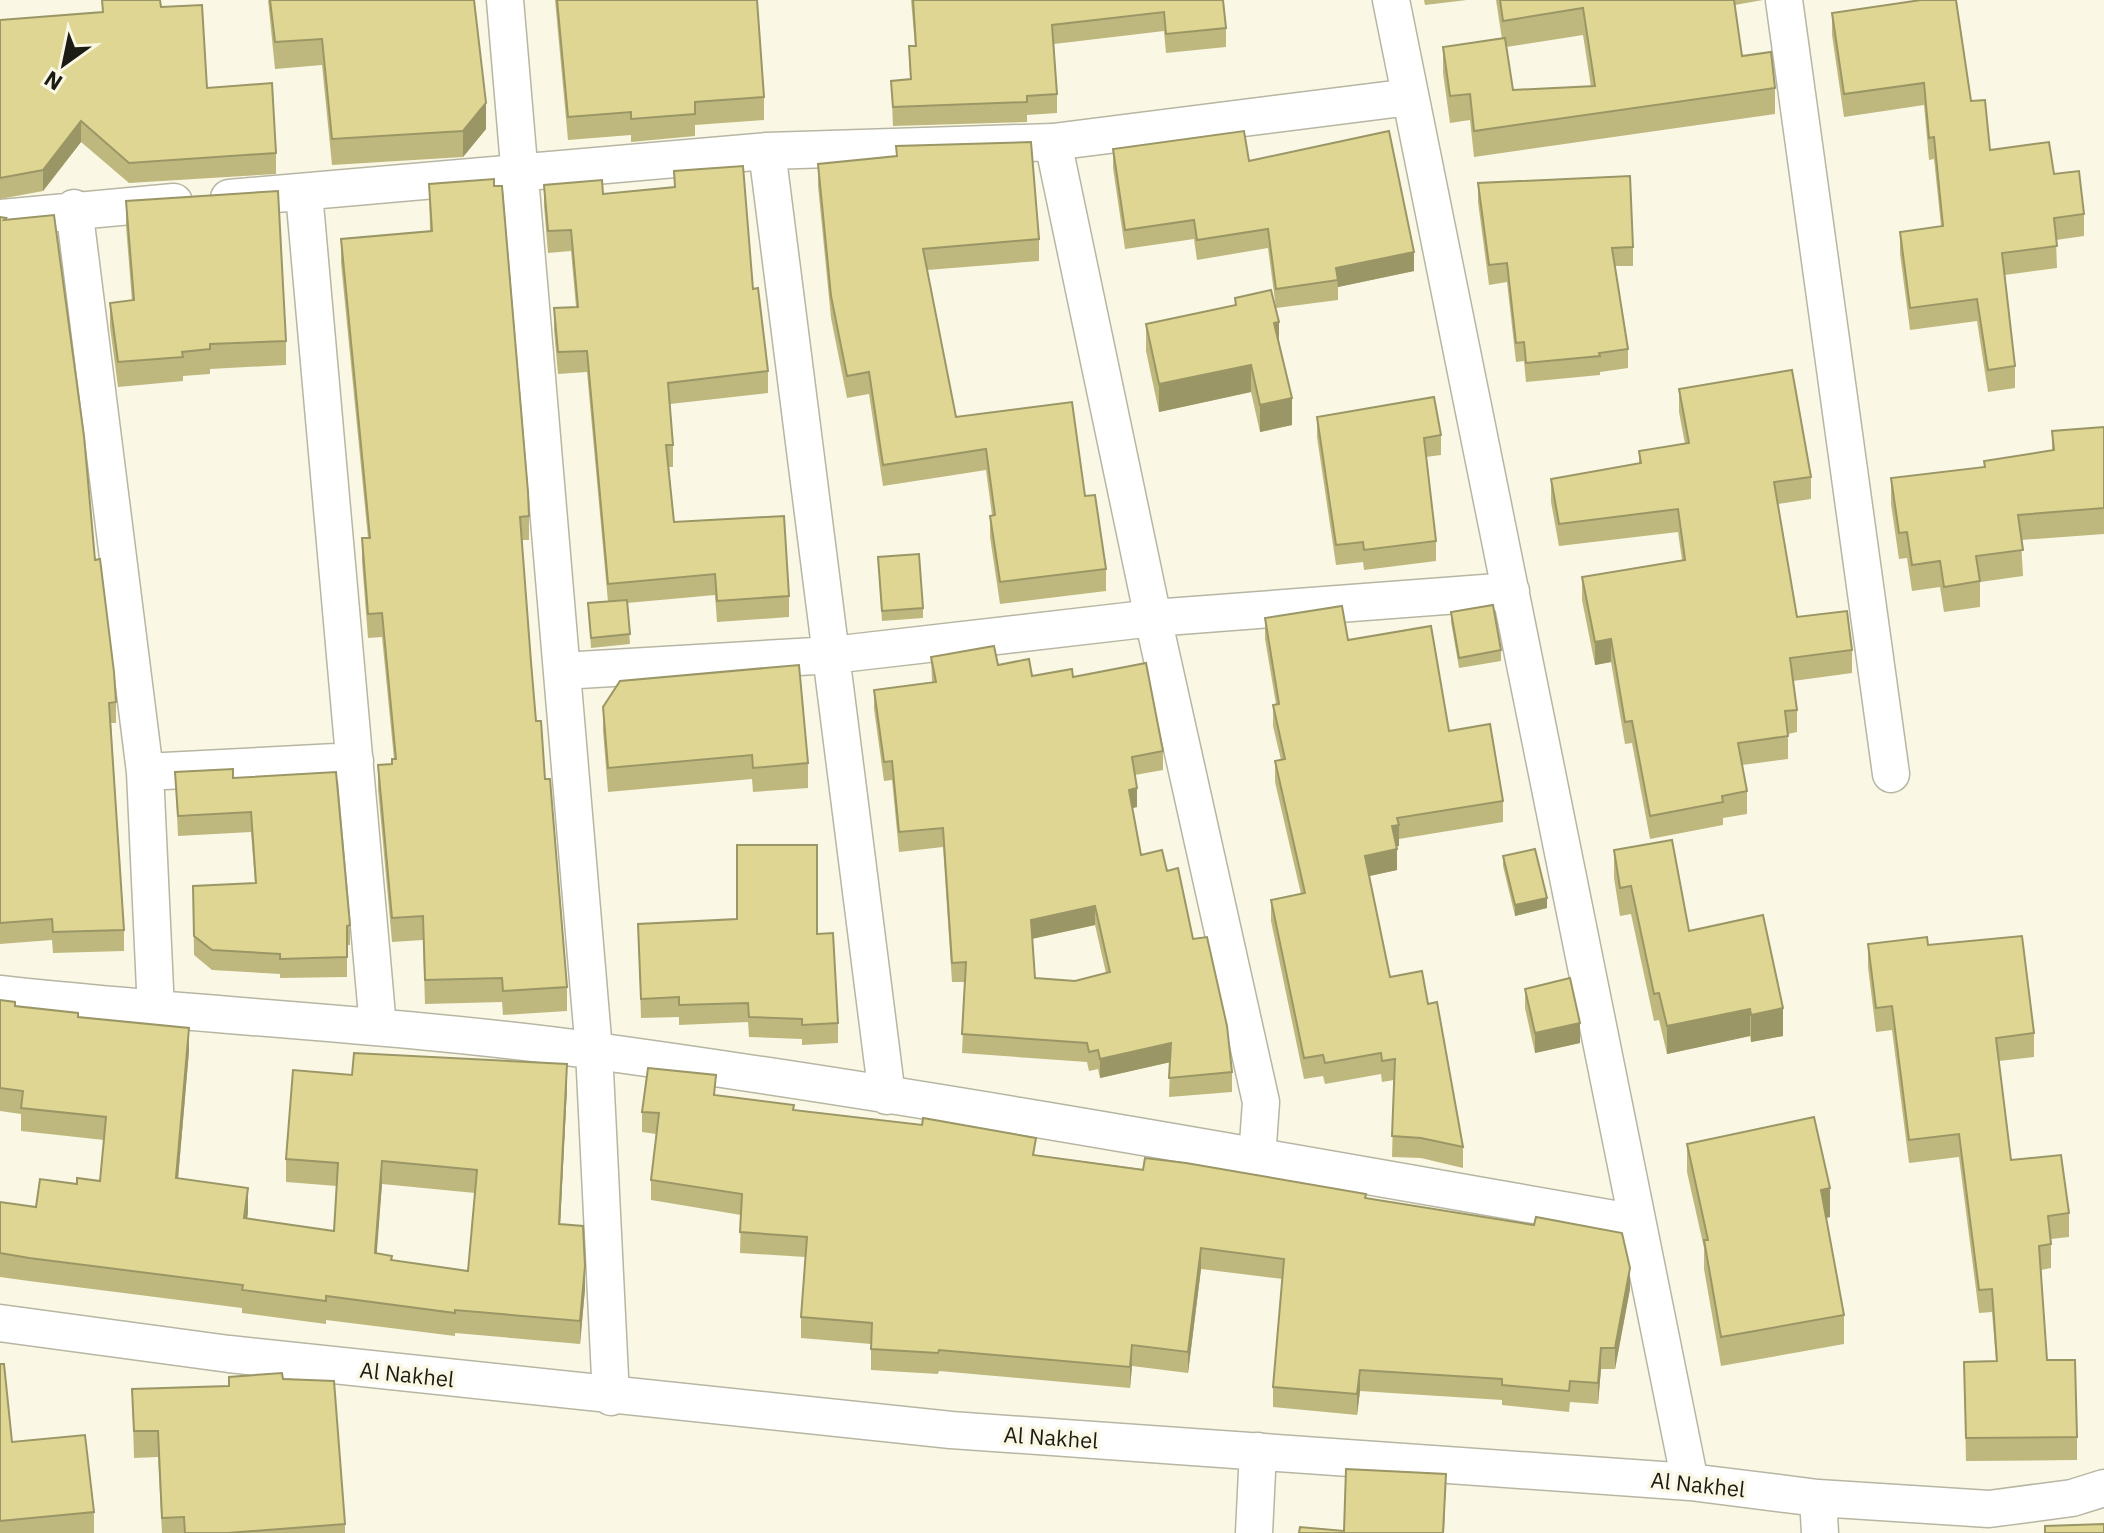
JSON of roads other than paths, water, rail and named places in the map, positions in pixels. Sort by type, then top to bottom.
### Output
[{"type":"street","points":[[505,0],[594,1051],[611,1397]]},
{"type":"street","points":[[1391,0],[1690,1482]]},
{"type":"street","points":[[1784,0],[1891,774]]},
{"type":"street","points":[[0,218],[74,208],[304,193],[767,151],[1053,142],[1410,97]]},
{"type":"street","points":[[1053,142],[1153,618],[1261,1102],[1257,1158]]},
{"type":"street","points":[[767,151],[887,1096]]},
{"type":"street","points":[[304,193],[378,1027]]},
{"type":"street","points":[[74,208],[145,772],[156,1011]]},
{"type":"street","points":[[562,671],[832,655],[1153,618],[1511,591]]},
{"type":"street","points":[[145,772],[355,761]]},
{"type":"street","points":[[0,994],[156,1011],[378,1027],[594,1051],[887,1096],[1637,1223]]},
{"type":"street","name":"Al Nakhel","points":[[0,1323],[229,1354],[611,1397],[951,1430],[1690,1482],[1819,1516],[1989,1509],[2072,1498],[2104,1488]]},
{"type":"street","points":[[1254,1533],[1258,1451]]}]
